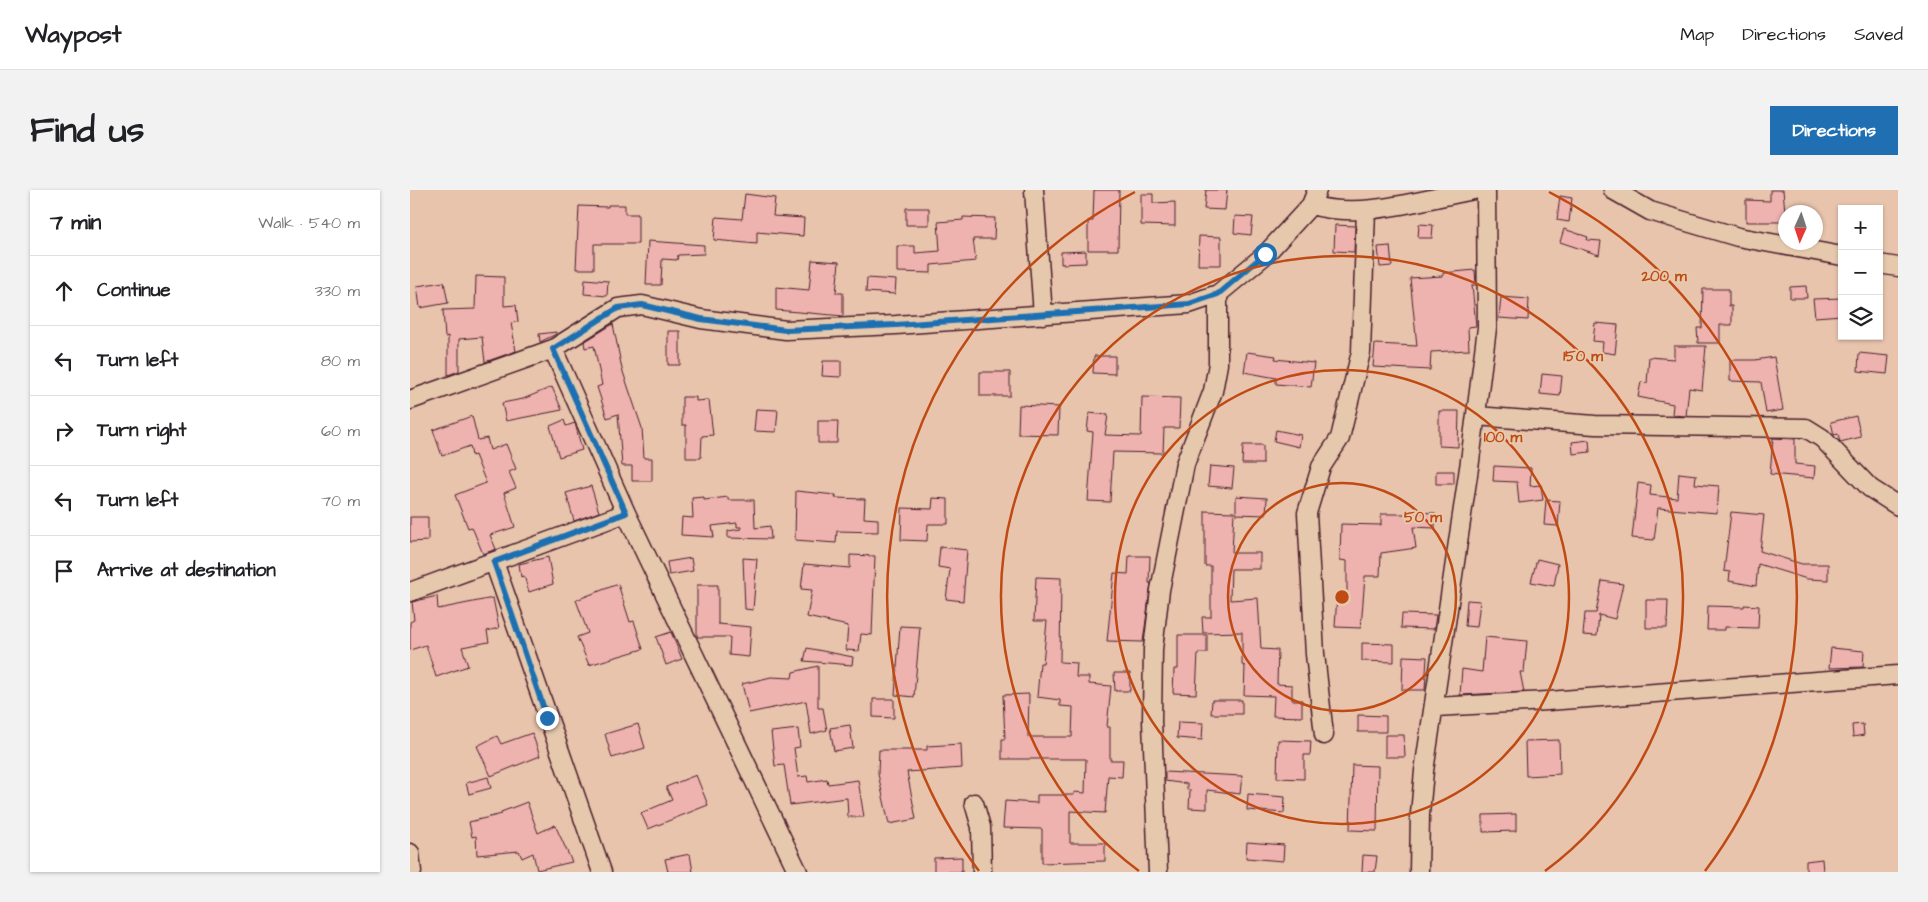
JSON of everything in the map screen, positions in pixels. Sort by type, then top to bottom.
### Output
[{"type":"street","points":[[1034,190],[1042,315]]},
{"type":"street","points":[[410,400],[553,349],[618,308],[642,305],[701,319],[786,330],[1042,315],[1189,304],[1218,294],[1265,254],[1314,198],[1328,210],[1366,210],[1474,190]]},
{"type":"street","points":[[1419,872],[1420,814],[1487,328],[1486,190]]},
{"type":"street","points":[[1613,190],[1650,212],[1738,236],[1838,255]]},
{"type":"street","points":[[1324,735],[1316,654],[1307,514],[1321,467],[1340,438],[1361,352],[1366,210]]},
{"type":"street","points":[[1883,265],[1898,267]]},
{"type":"street","points":[[1158,872],[1152,720],[1153,648],[1160,590],[1184,464],[1213,391],[1218,364],[1218,294]]},
{"type":"street","points":[[553,349],[626,513],[798,872]]},
{"type":"street","points":[[1476,416],[1595,424],[1806,428],[1822,438],[1870,488],[1898,506]]},
{"type":"street","points":[[410,592],[626,513]]},
{"type":"street","points":[[494,562],[602,872]]},
{"type":"street","points":[[1435,707],[1548,702],[1898,675]]},
{"type":"street","points":[[974,803],[980,827],[982,872]]},
{"type":"street","points":[[410,852],[412,872]]},
{"type":"building","points":[[1094,190],[1119,190],[1118,250],[1088,250],[1088,221],[1093,221]]},
{"type":"building","points":[[1206,190],[1227,190],[1225,210],[1204,209]]},
{"type":"building","points":[[1770,190],[1783,190],[1784,205],[1778,205],[1778,222],[1746,222],[1746,200],[1770,201]]},
{"type":"building","points":[[745,194],[775,198],[773,216],[804,218],[803,236],[757,232],[757,244],[714,240],[716,217],[742,219]]},
{"type":"building","points":[[1141,194],[1153,194],[1153,203],[1175,202],[1175,226],[1141,225]]},
{"type":"building","points":[[1560,196],[1572,198],[1569,222],[1557,220]]},
{"type":"building","points":[[608,205],[625,205],[625,214],[638,214],[638,244],[594,244],[594,269],[576,269],[579,206],[608,207]]},
{"type":"building","points":[[906,208],[929,208],[929,225],[906,225]]},
{"type":"building","points":[[1235,216],[1253,217],[1251,235],[1234,233]]},
{"type":"building","points":[[963,217],[995,218],[994,239],[973,239],[976,261],[931,265],[931,273],[897,272],[897,246],[915,246],[915,253],[940,251],[938,222],[963,220]]},
{"type":"building","points":[[1419,224],[1433,225],[1432,238],[1418,238]]},
{"type":"building","points":[[1335,225],[1355,226],[1354,252],[1334,251]]},
{"type":"building","points":[[1564,229],[1588,237],[1587,240],[1601,241],[1599,255],[1560,242]]},
{"type":"building","points":[[1199,236],[1221,237],[1221,265],[1198,265]]},
{"type":"building","points":[[648,241],[704,245],[704,254],[678,255],[677,260],[662,259],[661,285],[646,285]]},
{"type":"building","points":[[1390,246],[1392,266],[1380,267],[1378,247]]},
{"type":"building","points":[[1086,251],[1086,263],[1061,264],[1061,252]]},
{"type":"building","points":[[812,260],[839,262],[836,293],[843,293],[843,316],[776,310],[776,287],[809,290]]},
{"type":"building","points":[[1475,270],[1476,285],[1472,285],[1476,326],[1468,327],[1469,350],[1431,352],[1430,370],[1373,367],[1375,344],[1417,346],[1410,278],[1443,276],[1443,273]]},
{"type":"building","points":[[476,276],[504,277],[504,306],[516,305],[518,322],[511,323],[516,351],[485,362],[482,337],[459,339],[459,371],[448,375],[448,336],[445,337],[443,310],[475,309]]},
{"type":"building","points":[[867,278],[896,280],[895,294],[866,292]]},
{"type":"building","points":[[585,279],[608,281],[607,296],[584,294]]},
{"type":"building","points":[[444,282],[448,303],[420,308],[417,286]]},
{"type":"building","points":[[1806,286],[1807,298],[1790,298],[1790,287]]},
{"type":"building","points":[[1703,289],[1729,289],[1729,306],[1732,306],[1732,325],[1720,325],[1720,343],[1698,343],[1697,328],[1702,328]]},
{"type":"building","points":[[1501,297],[1529,299],[1528,320],[1499,318]]},
{"type":"building","points":[[1838,298],[1838,315],[1815,317],[1813,299]]},
{"type":"building","points":[[1595,323],[1618,325],[1615,354],[1602,352],[1603,342],[1593,341]]},
{"type":"building","points":[[613,324],[622,369],[642,428],[644,458],[652,458],[652,481],[632,481],[632,466],[622,466],[618,414],[607,418],[597,387],[602,385],[594,346],[585,348],[584,342]]},
{"type":"building","points":[[668,331],[680,331],[680,365],[668,365]]},
{"type":"building","points":[[556,332],[556,334],[540,342],[539,334]]},
{"type":"building","points":[[1674,346],[1706,346],[1702,390],[1689,388],[1686,416],[1672,415],[1673,404],[1638,397],[1641,382],[1647,383],[1649,357],[1674,359]]},
{"type":"building","points":[[1247,352],[1276,356],[1275,359],[1314,363],[1311,387],[1276,384],[1276,378],[1244,372]]},
{"type":"building","points":[[1859,353],[1889,356],[1887,374],[1858,371]]},
{"type":"building","points":[[1094,356],[1115,356],[1115,374],[1093,373]]},
{"type":"building","points":[[1774,357],[1783,410],[1766,413],[1761,382],[1730,381],[1730,360],[1755,360]]},
{"type":"building","points":[[823,361],[841,361],[841,377],[822,376]]},
{"type":"building","points":[[980,372],[1010,372],[1010,396],[980,396]]},
{"type":"building","points":[[1542,374],[1562,376],[1560,396],[1540,394]]},
{"type":"building","points":[[552,387],[562,410],[506,421],[502,403],[523,399]]},
{"type":"building","points":[[682,397],[696,397],[696,401],[709,400],[713,435],[702,436],[701,458],[686,458],[686,425],[682,425]]},
{"type":"building","points":[[1142,397],[1180,398],[1179,428],[1164,428],[1163,453],[1113,452],[1110,502],[1088,501],[1093,432],[1087,431],[1089,413],[1108,415],[1105,435],[1141,436]]},
{"type":"building","points":[[1019,405],[1059,407],[1058,435],[1018,434]]},
{"type":"building","points":[[756,409],[778,410],[776,432],[754,431]]},
{"type":"building","points":[[1439,411],[1459,411],[1458,447],[1439,446]]},
{"type":"building","points":[[472,416],[478,440],[487,438],[490,450],[506,444],[516,469],[509,472],[516,488],[504,493],[515,527],[490,535],[496,549],[483,554],[472,527],[468,528],[455,495],[486,483],[475,455],[472,456],[470,446],[442,456],[433,430]]},
{"type":"building","points":[[1856,416],[1861,437],[1840,442],[1838,434],[1834,435],[1831,422]]},
{"type":"building","points":[[564,420],[566,426],[575,423],[582,450],[559,457],[550,426]]},
{"type":"building","points":[[818,421],[838,421],[837,443],[818,443]]},
{"type":"building","points":[[1276,430],[1301,435],[1299,447],[1274,441]]},
{"type":"building","points":[[1773,438],[1795,439],[1795,464],[1815,466],[1814,478],[1770,474]]},
{"type":"building","points":[[1589,440],[1590,452],[1573,454],[1572,442]]},
{"type":"building","points":[[1243,445],[1263,445],[1263,464],[1242,464]]},
{"type":"building","points":[[1210,466],[1234,468],[1232,488],[1208,486]]},
{"type":"building","points":[[1494,466],[1531,468],[1530,486],[1541,485],[1543,500],[1519,503],[1517,482],[1493,481]]},
{"type":"building","points":[[1436,471],[1454,471],[1454,484],[1436,484]]},
{"type":"building","points":[[1679,473],[1696,475],[1695,484],[1719,486],[1717,513],[1658,508],[1654,540],[1632,538],[1638,483],[1651,485],[1650,495],[1677,498]]},
{"type":"building","points":[[591,486],[599,512],[574,521],[566,493]]},
{"type":"building","points":[[796,491],[836,495],[835,498],[865,499],[864,518],[878,519],[878,532],[837,531],[836,543],[795,540]]},
{"type":"building","points":[[1236,496],[1267,498],[1266,515],[1236,514]]},
{"type":"building","points":[[704,497],[704,500],[728,497],[728,500],[754,500],[755,528],[770,526],[771,539],[728,538],[728,531],[741,529],[741,527],[737,527],[737,523],[712,526],[714,537],[681,535],[682,517],[693,518],[692,498]]},
{"type":"building","points":[[933,498],[948,499],[948,524],[928,524],[927,541],[901,540],[902,508],[932,509]]},
{"type":"building","points":[[1546,500],[1560,501],[1558,526],[1544,525]]},
{"type":"building","points":[[1205,511],[1234,512],[1232,553],[1260,553],[1260,569],[1231,569],[1230,600],[1258,598],[1261,649],[1278,650],[1277,684],[1292,685],[1292,700],[1302,700],[1302,717],[1273,716],[1274,696],[1244,695],[1245,666],[1242,665],[1242,632],[1203,633],[1202,617],[1211,617],[1211,566],[1205,566]]},
{"type":"building","points":[[1410,512],[1435,513],[1435,528],[1413,527],[1416,548],[1381,553],[1380,576],[1365,576],[1361,628],[1335,627],[1337,594],[1347,595],[1347,561],[1340,560],[1341,524],[1381,525],[1381,514],[1410,514]]},
{"type":"building","points":[[1731,512],[1764,515],[1760,551],[1802,564],[1828,564],[1828,580],[1807,579],[1758,564],[1756,586],[1729,581],[1730,572],[1724,571]]},
{"type":"building","points":[[410,517],[428,517],[428,541],[410,542]]},
{"type":"building","points":[[940,547],[967,550],[963,601],[946,599],[950,569],[938,567]]},
{"type":"building","points":[[850,555],[875,556],[872,635],[861,634],[859,651],[846,650],[848,626],[807,617],[812,590],[801,589],[804,564],[850,568]]},
{"type":"building","points":[[1129,556],[1150,556],[1149,583],[1151,583],[1143,642],[1107,641],[1114,573],[1128,574]]},
{"type":"building","points":[[548,557],[553,584],[529,592],[524,576],[521,577],[519,564]]},
{"type":"building","points":[[691,558],[693,571],[669,575],[667,562]]},
{"type":"building","points":[[743,558],[757,559],[753,610],[745,609]]},
{"type":"building","points":[[1537,559],[1558,564],[1554,586],[1531,582]]},
{"type":"building","points":[[1036,577],[1061,578],[1060,662],[1077,663],[1076,677],[1089,677],[1089,684],[1111,686],[1107,727],[1110,727],[1110,760],[1123,760],[1122,777],[1108,776],[1105,813],[1070,811],[1070,843],[1105,843],[1105,861],[1042,863],[1042,829],[1003,828],[1005,801],[1037,803],[1037,795],[1074,795],[1074,792],[1085,793],[1086,759],[1002,759],[1002,739],[1005,739],[1003,695],[1029,694],[1028,737],[1072,737],[1073,707],[1060,706],[1060,700],[1037,697],[1040,663],[1043,663],[1047,621],[1034,621]]},
{"type":"building","points":[[1602,581],[1623,584],[1615,619],[1599,615],[1597,636],[1583,635],[1585,613],[1596,613]]},
{"type":"building","points":[[618,584],[630,622],[634,621],[643,649],[589,665],[577,637],[588,633],[576,600]]},
{"type":"building","points":[[697,585],[718,585],[718,624],[751,627],[749,657],[729,655],[730,637],[697,637]]},
{"type":"building","points":[[437,596],[438,609],[493,598],[499,628],[487,631],[489,642],[462,647],[468,666],[436,677],[426,645],[410,650],[410,622],[414,620],[412,602]]},
{"type":"building","points":[[1467,600],[1480,601],[1477,627],[1465,626]]},
{"type":"building","points":[[1646,600],[1668,600],[1667,628],[1646,628]]},
{"type":"building","points":[[1744,605],[1759,606],[1758,628],[1725,627],[1725,630],[1707,630],[1708,606],[1744,607]]},
{"type":"building","points":[[1402,614],[1436,615],[1434,629],[1401,628]]},
{"type":"building","points":[[900,626],[920,627],[914,697],[895,695]]},
{"type":"building","points":[[671,632],[682,659],[666,665],[656,637]]},
{"type":"building","points":[[1178,635],[1207,635],[1207,653],[1198,653],[1196,694],[1173,693],[1174,669],[1178,669]]},
{"type":"building","points":[[1485,637],[1527,641],[1524,672],[1520,672],[1524,692],[1460,695],[1462,669],[1482,672]]},
{"type":"building","points":[[1362,643],[1394,644],[1394,662],[1362,661]]},
{"type":"building","points":[[807,648],[853,657],[852,665],[804,661]]},
{"type":"building","points":[[1831,648],[1864,651],[1863,667],[1829,668]]},
{"type":"building","points":[[1403,656],[1427,657],[1425,690],[1402,690]]},
{"type":"building","points":[[818,666],[818,708],[823,708],[827,730],[811,734],[806,701],[749,713],[742,684],[771,677],[792,678],[793,672]]},
{"type":"building","points":[[1114,673],[1130,673],[1130,691],[1115,691]]},
{"type":"building","points":[[873,699],[894,699],[894,718],[873,717]]},
{"type":"building","points":[[1212,700],[1242,700],[1242,714],[1211,714]]},
{"type":"building","points":[[1358,715],[1386,716],[1386,732],[1358,732]]},
{"type":"building","points":[[1178,722],[1203,723],[1202,740],[1177,738]]},
{"type":"building","points":[[638,724],[645,748],[612,758],[605,734]]},
{"type":"building","points":[[1863,724],[1864,735],[1853,737],[1852,725]]},
{"type":"building","points":[[850,725],[853,748],[834,751],[830,728]]},
{"type":"building","points":[[798,729],[800,747],[794,748],[798,777],[807,776],[808,782],[827,779],[828,784],[858,780],[864,817],[848,817],[847,798],[790,805],[784,765],[775,766],[771,732]]},
{"type":"building","points":[[532,733],[540,756],[491,776],[477,746],[497,736],[501,744]]},
{"type":"building","points":[[1385,735],[1404,735],[1405,757],[1385,757]]},
{"type":"building","points":[[1278,740],[1311,741],[1310,755],[1304,755],[1304,779],[1277,778]]},
{"type":"building","points":[[1559,740],[1560,774],[1526,776],[1525,741]]},
{"type":"building","points":[[961,744],[962,768],[907,772],[916,819],[889,824],[878,774],[879,750],[927,750],[927,746]]},
{"type":"building","points":[[1352,765],[1378,766],[1377,831],[1350,830]]},
{"type":"building","points":[[1165,772],[1242,776],[1240,794],[1207,790],[1207,809],[1189,808],[1190,790],[1187,790],[1187,784],[1165,781]]},
{"type":"building","points":[[696,775],[708,805],[648,829],[641,813],[672,800],[666,787]]},
{"type":"building","points":[[488,777],[491,788],[469,794],[466,783]]},
{"type":"building","points":[[1248,794],[1285,797],[1284,813],[1247,810]]},
{"type":"building","points":[[527,802],[538,833],[555,825],[572,862],[537,870],[533,853],[522,858],[519,851],[477,855],[476,836],[472,837],[469,822],[502,814],[501,812]]},
{"type":"building","points":[[1516,814],[1516,831],[1483,832],[1483,815]]},
{"type":"building","points":[[1247,842],[1284,845],[1283,861],[1246,858]]},
{"type":"building","points":[[690,854],[693,872],[668,872],[665,859]]},
{"type":"building","points":[[1363,855],[1377,856],[1375,872],[1362,872]]},
{"type":"building","points":[[962,857],[962,872],[934,872],[934,858]]},
{"type":"building","points":[[1822,859],[1823,872],[1806,872],[1806,861]]},
{"type":"route","points":[[547,718],[494,562],[626,513],[553,349],[585,328],[618,308],[642,305],[701,319],[786,330],[896,325],[1189,304],[1218,294],[1265,254]]}]
